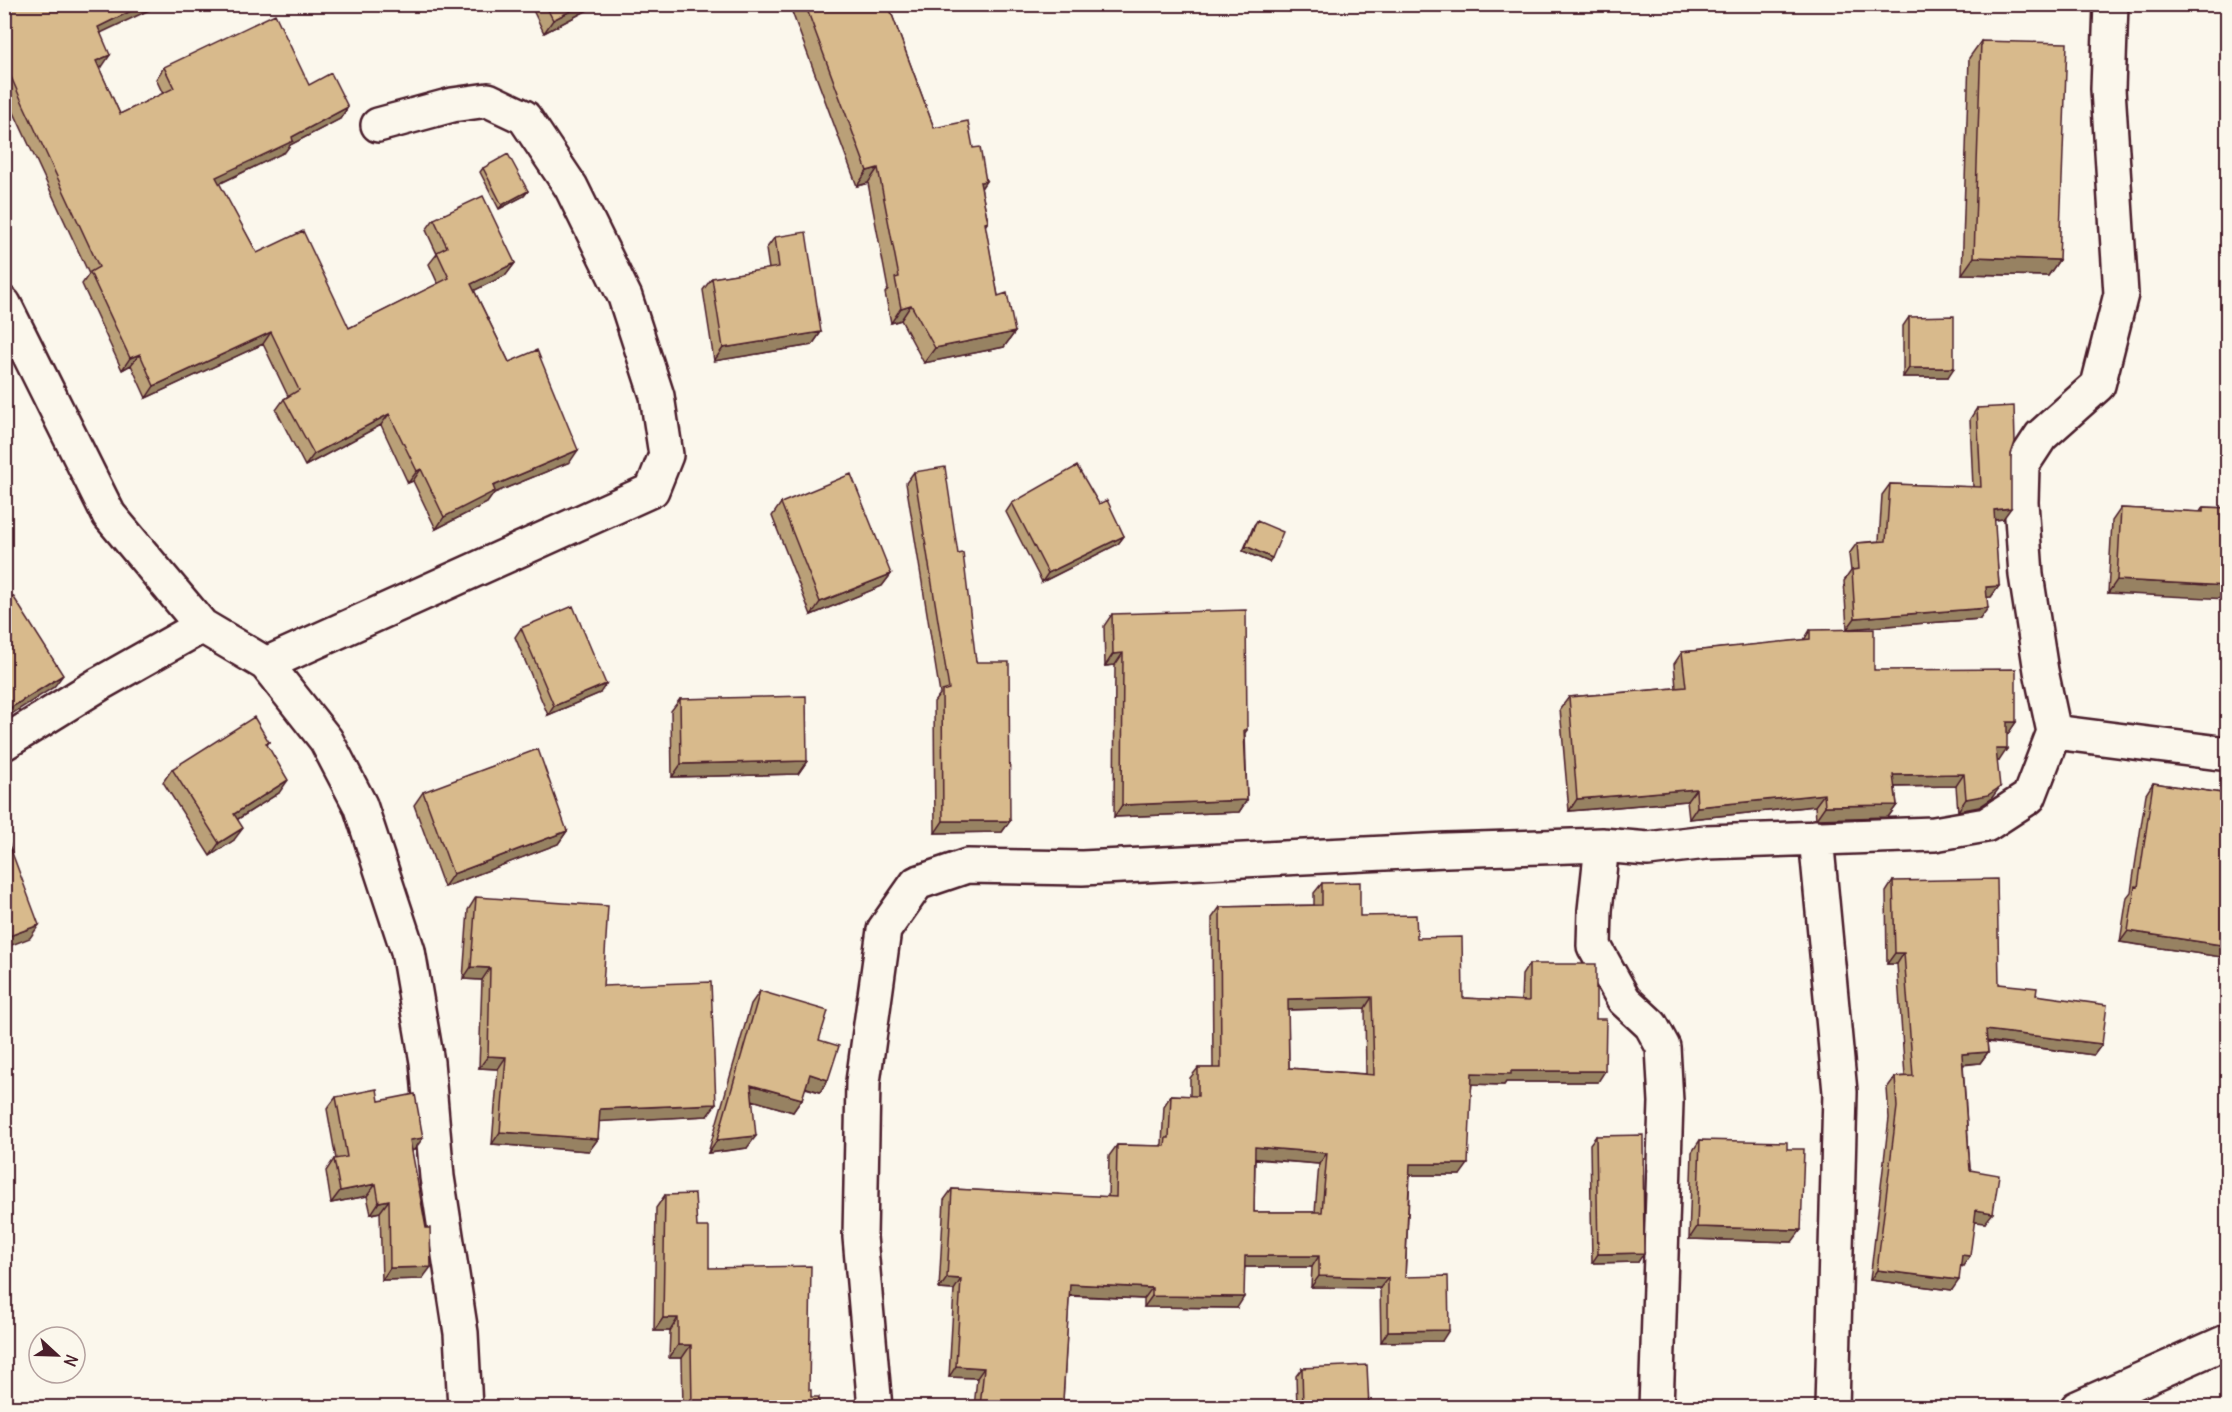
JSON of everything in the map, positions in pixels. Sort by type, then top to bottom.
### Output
[{"type":"street","points":[[875,1407],[860,1237],[863,1082],[884,930],[916,884],[967,866],[1082,868],[1446,850],[1602,845],[1648,849],[1706,842],[1934,834],[1986,825],[2029,797],[2054,732],[2041,671],[2026,575],[2021,502],[2022,465],[2042,436],[2098,385],[2121,294],[2108,89],[2111,4]]},
{"type":"street","points":[[266,663],[652,490],[666,455],[657,396],[625,297],[571,187],[524,117],[488,100],[452,105],[378,125]]},
{"type":"street","points":[[4,304],[109,515],[202,626],[266,663],[326,740],[360,805],[408,951],[427,1062],[437,1177],[461,1333],[465,1407]]},
{"type":"street","points":[[4,743],[101,683],[202,626]]},
{"type":"street","points":[[2054,732],[2228,754]]},
{"type":"street","points":[[1816,837],[1840,1092],[1832,1407]]},
{"type":"street","points":[[1602,845],[1595,910],[1594,946],[1624,1000],[1651,1025],[1663,1047],[1666,1114],[1656,1407]]},
{"type":"street","points":[[2077,1407],[2228,1341]]},
{"type":"building","points":[[4,4],[145,4],[98,27],[110,55],[96,61],[120,114],[174,88],[164,67],[275,14],[309,85],[331,73],[348,107],[292,137],[293,141],[216,177],[257,253],[303,231],[349,328],[449,278],[437,252],[447,247],[434,219],[483,196],[515,263],[471,284],[509,362],[537,350],[578,450],[493,486],[495,491],[444,517],[421,469],[417,471],[389,414],[314,454],[284,399],[299,390],[271,332],[154,386],[140,354],[130,358],[90,272],[99,267],[4,61]]},
{"type":"building","points":[[545,4],[584,4],[553,20]]},
{"type":"building","points":[[805,4],[888,4],[934,128],[968,121],[973,148],[980,147],[986,181],[980,182],[998,296],[1007,293],[1015,332],[935,348],[911,305],[901,308],[895,278],[899,277],[878,168],[867,171]]},
{"type":"building","points":[[1981,41],[2067,43],[2059,260],[1974,257]]},
{"type":"building","points":[[508,154],[528,191],[502,205],[483,168]]},
{"type":"building","points":[[806,232],[821,332],[723,348],[712,278],[779,267],[775,237]]},
{"type":"building","points":[[1954,316],[1954,368],[1909,368],[1909,317]]},
{"type":"building","points":[[2014,406],[2015,442],[2011,454],[2011,508],[1994,510],[1999,586],[1986,587],[1988,608],[1855,618],[1852,570],[1859,569],[1857,543],[1886,541],[1890,484],[1981,487],[1977,408]]},
{"type":"building","points":[[1077,466],[1099,504],[1107,500],[1124,536],[1048,573],[1012,503]]},
{"type":"building","points":[[945,467],[958,554],[963,553],[976,662],[1009,662],[1010,821],[943,821],[942,691],[949,689],[914,472]]},
{"type":"building","points":[[851,474],[891,574],[820,602],[781,503]]},
{"type":"building","points":[[2203,507],[2228,508],[2228,586],[2117,580],[2121,508],[2203,512]]},
{"type":"building","points":[[1257,521],[1283,532],[1272,558],[1246,546]]},
{"type":"building","points":[[13,596],[63,675],[4,712],[4,601]]},
{"type":"building","points":[[573,606],[606,684],[554,706],[521,628]]},
{"type":"building","points":[[1246,610],[1247,730],[1244,730],[1247,800],[1122,805],[1123,653],[1113,654],[1112,614]]},
{"type":"building","points":[[1874,629],[1874,670],[2016,669],[2016,722],[2007,722],[2007,749],[1996,749],[2000,787],[1988,795],[1966,799],[1964,774],[1893,775],[1897,805],[1825,806],[1824,794],[1697,807],[1696,789],[1577,799],[1569,697],[1686,687],[1682,652],[1810,639],[1810,630]]},
{"type":"building","points":[[806,696],[807,761],[681,764],[680,699]]},
{"type":"building","points":[[254,717],[288,780],[234,814],[243,828],[219,843],[172,769]]},
{"type":"building","points":[[538,749],[567,831],[453,874],[423,792]]},
{"type":"building","points":[[2153,783],[2228,794],[2228,946],[2128,931],[2135,886],[2138,887]]},
{"type":"building","points":[[8,842],[39,925],[4,938],[4,843]]},
{"type":"building","points":[[1997,879],[1999,984],[2037,988],[2036,995],[2107,1005],[2102,1044],[1986,1030],[1988,1052],[1962,1054],[1970,1170],[1999,1175],[1993,1213],[1976,1210],[1970,1256],[1962,1255],[1959,1280],[1877,1270],[1897,1107],[1895,1077],[1913,1076],[1904,953],[1895,953],[1893,881]]},
{"type":"building","points":[[1360,882],[1360,916],[1416,915],[1417,938],[1462,937],[1463,998],[1529,1001],[1529,964],[1596,964],[1596,1019],[1606,1019],[1605,1071],[1472,1073],[1468,1164],[1410,1164],[1405,1277],[1448,1276],[1449,1330],[1388,1331],[1388,1278],[1319,1276],[1319,1256],[1245,1256],[1244,1297],[1152,1296],[1152,1288],[1070,1284],[1063,1400],[1083,1401],[1083,1407],[980,1407],[984,1368],[956,1366],[961,1279],[947,1278],[952,1189],[1116,1197],[1117,1145],[1165,1146],[1166,1138],[1169,1138],[1171,1095],[1198,1096],[1198,1068],[1221,1068],[1220,907],[1322,905],[1322,883]],"holes":[[[1372,997],[1374,1075],[1289,1068],[1288,999]],[[1255,1147],[1327,1153],[1322,1212],[1254,1212]]]},
{"type":"building","points":[[476,897],[608,906],[603,986],[711,982],[716,1104],[600,1109],[598,1139],[500,1132],[506,1057],[488,1056],[490,968],[471,967]]},
{"type":"building","points":[[760,991],[828,1011],[819,1040],[839,1046],[828,1080],[810,1074],[802,1099],[751,1085],[756,1136],[717,1140]]},
{"type":"building","points":[[377,1089],[379,1101],[415,1094],[423,1138],[410,1140],[426,1228],[430,1228],[431,1267],[390,1268],[389,1200],[379,1202],[376,1184],[340,1191],[334,1159],[347,1157],[336,1097]]},
{"type":"building","points":[[1643,1135],[1644,1253],[1598,1254],[1596,1136]]},
{"type":"building","points":[[1700,1140],[1787,1142],[1787,1149],[1804,1149],[1801,1230],[1697,1227]]},
{"type":"building","points":[[695,1194],[697,1227],[709,1227],[709,1268],[811,1266],[809,1390],[811,1390],[811,1397],[819,1397],[819,1407],[692,1407],[691,1345],[678,1345],[678,1318],[663,1318],[665,1195]]},
{"type":"building","points":[[1367,1365],[1369,1407],[1303,1407],[1302,1368]]},
{"type":"building","points":[[1475,1401],[1475,1407],[1393,1407],[1393,1405]]}]
